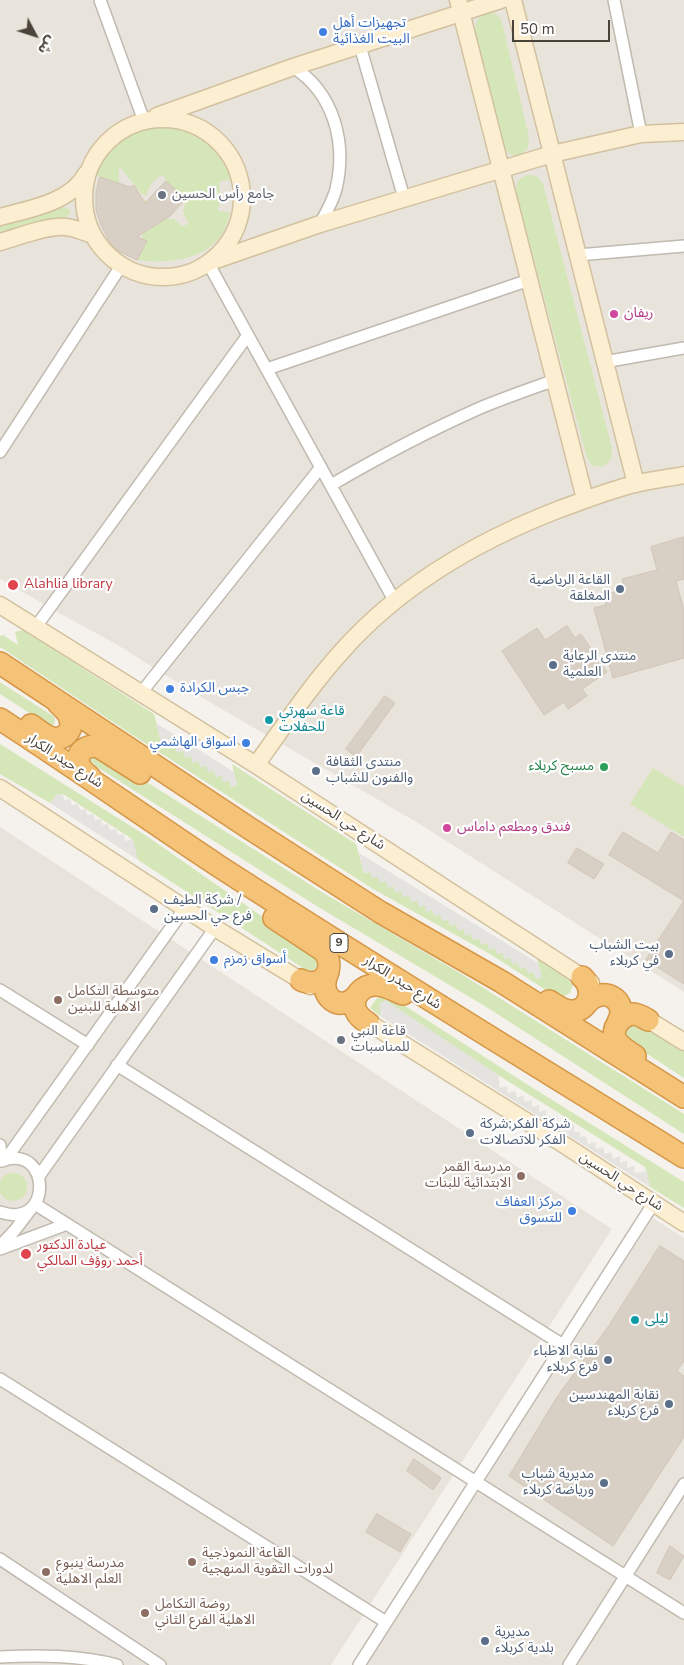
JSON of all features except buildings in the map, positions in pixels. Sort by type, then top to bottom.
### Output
[{"type":"highway","points":[[0,663],[249,828],[380,912],[502,982],[684,1097]]},
{"type":"highway","points":[[0,705],[50,738],[56,739],[70,731],[71,722],[66,712],[52,698]]},
{"type":"highway","name":"شارع حيدر الكرار","points":[[0,719],[90,777],[218,865],[441,1008],[684,1157]]},
{"type":"highway","points":[[90,777],[82,770],[78,759],[79,754],[88,746],[99,747],[210,816],[234,826],[249,828]]},
{"type":"highway","points":[[218,865],[235,887],[256,906],[324,951],[329,962],[324,987],[331,999],[341,1003],[351,1001],[368,986],[380,985],[441,1008]]},
{"type":"highway","points":[[301,980],[316,982],[321,980],[328,972]]},
{"type":"highway","points":[[582,977],[586,980],[590,990],[589,1000],[586,1004]]},
{"type":"highway","points":[[502,982],[528,988],[566,1010],[577,1010],[597,995],[612,996],[619,1004],[621,1014],[615,1031],[616,1040],[624,1049],[684,1086]]},
{"type":"highway","points":[[357,995],[356,1011],[368,1023]]},
{"type":"highway","points":[[618,1022],[633,1014],[648,1020]]},
{"type":"highway","points":[[547,1072],[612,1100],[684,1142]]},
{"type":"street","points":[[100,0],[144,121]]},
{"type":"street","points":[[0,217],[62,197],[78,186],[97,153],[110,139],[126,128],[293,67],[360,46],[460,6],[501,0]]},
{"type":"street","points":[[513,0],[636,484]]},
{"type":"street","points":[[614,0],[641,134]]},
{"type":"street","points":[[460,6],[585,499]]},
{"type":"street","points":[[360,46],[404,198]]},
{"type":"street","points":[[293,67],[310,80],[324,98],[331,113],[340,149],[336,190],[320,224]]},
{"type":"street","points":[[144,121],[166,119],[187,122],[207,132],[223,146],[235,165],[241,185],[241,207],[236,228],[224,248],[208,262]]},
{"type":"street","points":[[88,170],[84,186],[86,220],[93,235],[105,252],[121,266],[142,275],[165,277],[188,273],[208,262],[320,224],[552,154],[641,134],[684,132]]},
{"type":"street","points":[[0,242],[53,228],[64,227],[93,235]]},
{"type":"street","points":[[578,255],[684,246]]},
{"type":"street","points":[[208,262],[394,600]]},
{"type":"street","points":[[0,452],[121,266]]},
{"type":"street","points":[[267,369],[529,280]]},
{"type":"street","points":[[35,628],[248,335]]},
{"type":"street","points":[[604,362],[684,348]]},
{"type":"street","points":[[331,485],[378,457],[425,433],[482,408],[555,380]]},
{"type":"street","points":[[142,693],[321,467]]},
{"type":"street","points":[[256,765],[316,681],[343,650],[394,600],[472,548],[520,524],[585,499],[636,484],[684,475]]},
{"type":"street","name":"شارع حي الحسين","points":[[0,604],[35,628],[256,765],[684,1042]]},
{"type":"street","name":"شارع حي الحسين","points":[[0,788],[215,928],[566,1146],[652,1204],[684,1223]]},
{"type":"street","points":[[2,1160],[88,1045],[185,908]]},
{"type":"street","points":[[39,1176],[215,928]]},
{"type":"street","points":[[0,990],[88,1045]]},
{"type":"street","points":[[117,1065],[563,1345]]},
{"type":"street","points":[[0,1145],[2,1160]]},
{"type":"street","points":[[0,1247],[16,1230],[34,1205],[40,1191],[39,1176],[35,1169],[22,1160],[2,1160]]},
{"type":"street","points":[[359,1665],[652,1204]]},
{"type":"street","points":[[0,1212],[9,1215],[18,1214],[26,1212],[34,1205]]},
{"type":"street","points":[[34,1205],[684,1613]]},
{"type":"street","points":[[0,1247],[67,1224]]},
{"type":"street","points":[[0,1378],[386,1622]]},
{"type":"street","points":[[569,1665],[684,1484]]},
{"type":"street","points":[[0,1559],[160,1665]]},
{"type":"street","points":[[0,1657],[38,1655],[84,1658],[117,1665]]},
{"type":"shaded area","points":[[0,0],[684,0],[684,992],[418,823],[199,696],[116,644],[0,579]]},
{"type":"shaded area","points":[[156,723],[234,772],[237,785],[231,787],[229,781],[223,782],[222,776],[216,777],[214,771],[208,772],[206,766],[200,767],[198,761],[192,763],[191,756],[185,758],[183,751],[177,753],[175,747],[169,748],[168,742],[161,743]]},
{"type":"shaded area","points":[[63,794],[64,800],[70,799],[72,805],[78,804],[80,810],[86,809],[87,815],[93,814],[95,820],[101,819],[102,825],[108,824],[110,830],[116,829],[118,835],[124,834],[125,841],[133,839],[138,860],[50,803],[57,795]]},
{"type":"shaded area","points":[[0,827],[612,1229],[331,1665],[0,1665]]},
{"type":"shaded area","points":[[359,853],[538,963],[542,977],[536,979],[534,972],[528,974],[526,967],[520,969],[518,963],[512,964],[510,958],[504,959],[503,953],[497,954],[495,948],[489,950],[487,943],[481,945],[479,939],[473,940],[471,934],[465,936],[464,929],[458,931],[456,924],[450,926],[448,920],[442,921],[440,915],[434,916],[432,910],[426,912],[425,905],[419,907],[417,901],[411,902],[409,896],[403,897],[401,891],[395,893],[393,886],[388,888],[385,881],[380,883],[378,877],[372,878],[370,872],[364,873]]},
{"type":"shaded area","points":[[385,1000],[498,1075],[500,1088],[507,1086],[508,1093],[515,1091],[517,1098],[523,1095],[525,1102],[532,1100],[532,1107],[539,1105],[539,1112],[546,1110],[547,1117],[557,1115],[559,1124],[567,1122],[574,1125],[574,1132],[580,1132],[580,1137],[586,1136],[588,1144],[595,1142],[596,1149],[603,1147],[605,1154],[611,1152],[613,1159],[620,1156],[620,1163],[627,1161],[627,1168],[634,1166],[635,1173],[647,1171],[650,1187],[380,1016],[380,1004]]},
{"type":"shaded area","points":[[653,1218],[684,1238],[684,1665],[367,1665]]},
{"type":"green space","points":[[488,12],[497,15],[502,22],[529,137],[528,148],[520,156],[509,154],[503,146],[475,30],[478,18]]},
{"type":"green space","points":[[166,121],[186,124],[197,129],[212,139],[224,153],[229,161],[234,177],[231,180],[220,181],[221,195],[218,211],[230,212],[226,227],[218,240],[208,249],[181,259],[167,261],[137,260],[147,241],[141,239],[143,234],[158,224],[143,199],[168,219],[174,219],[182,226],[189,224],[183,212],[186,199],[166,181],[163,175],[152,183],[146,196],[142,194],[119,166],[119,184],[95,175],[100,160],[117,136],[130,128]]},
{"type":"green space","points":[[529,175],[534,175],[543,184],[612,448],[611,459],[603,467],[592,465],[587,458],[516,192],[519,180]]},
{"type":"green space","points":[[64,207],[70,210],[70,213],[64,219],[0,236],[0,225]]},
{"type":"green space","points":[[23,630],[154,714],[162,743],[168,742],[230,780],[232,787],[237,785],[232,764],[356,844],[364,873],[370,872],[526,967],[534,972],[536,979],[541,977],[536,955],[570,980],[573,985],[570,993],[563,997],[552,994],[490,954],[373,889],[131,734],[0,647],[0,636],[3,635],[18,645],[15,632]]},
{"type":"green space","points":[[0,682],[53,716],[55,719],[54,725],[51,727],[0,694]]},
{"type":"green space","points":[[0,744],[148,837],[310,950],[316,958],[317,967],[311,971],[306,970],[138,860],[132,839],[63,794],[57,795],[50,803],[0,774]]},
{"type":"green space","points":[[90,754],[102,754],[325,894],[458,972],[684,1114],[684,1134],[488,1008],[315,905],[97,767],[89,759]]},
{"type":"green space","points":[[653,768],[684,787],[684,837],[630,804]]},
{"type":"green space","points":[[382,991],[684,1182],[684,1208],[650,1187],[645,1167],[498,1075],[385,1001],[380,1004],[380,1016],[370,1008]]},
{"type":"green space","points":[[637,1021],[684,1049],[684,1078],[629,1042],[624,1034],[626,1027]]},
{"type":"green space","points":[[13,1173],[23,1177],[27,1187],[23,1197],[13,1201],[3,1197],[-1,1187],[3,1177]]},
{"type":"place","name":"تجهيزات أهل البيت الغذائية","points":[[323,32]]},
{"type":"place","name":"جامع رأس الحسين","points":[[162,195]]},
{"type":"place","name":"ريفان","points":[[614,314]]},
{"type":"place","name":"Alahlia library","points":[[13,585]]},
{"type":"place","name":"القاعة الرياضية المغلقة","points":[[620,589]]},
{"type":"place","name":"منتدى الرعاية العلمية","points":[[553,665]]},
{"type":"place","name":"جبس الكرادة","points":[[170,689]]},
{"type":"place","name":"قاعة سهرتي للحفلات","points":[[269,720]]},
{"type":"place","name":"اسواق الهاشمي","points":[[246,743]]},
{"type":"place","name":"مسبح كربلاء","points":[[604,767]]},
{"type":"place","name":"منتدى الثقافة والفنون للشباب","points":[[316,771]]},
{"type":"place","name":"فندق ومطعم داماس","points":[[447,828]]},
{"type":"place","name":"شركة الطيف / فرع حي الحسين","points":[[154,909]]},
{"type":"place","name":"بيت الشباب في كربلاء","points":[[669,954]]},
{"type":"place","name":"أسواق زمزم","points":[[214,960]]},
{"type":"place","name":"متوسطة التكامل الاهلية للبنين","points":[[58,1000]]},
{"type":"place","name":"قاعة النبي للمناسبات","points":[[341,1040]]},
{"type":"place","name":"شركة الفكر;شركة الفكر للاتصالات","points":[[470,1133]]},
{"type":"place","name":"مدرسة القمر الابتدائية للبنات","points":[[521,1176]]},
{"type":"place","name":"مركز العفاف للتسوق","points":[[572,1211]]},
{"type":"place","name":"عيادة الدكتور أحمد روؤف المالكي","points":[[26,1254]]},
{"type":"place","name":"ليلى","points":[[635,1320]]},
{"type":"place","name":"نقابة الاطباء فرع كربلاء","points":[[608,1360]]},
{"type":"place","name":"نقابة المهندسين فرع كربلاء","points":[[669,1404]]},
{"type":"place","name":"مديرية شباب ورياضة كربلاء","points":[[604,1483]]},
{"type":"place","name":"القاعة النموذجية لدورات التقوية المنهجية","points":[[192,1562]]},
{"type":"place","name":"مدرسة ينبوع العلم الاهلية","points":[[46,1572]]},
{"type":"place","name":"روضة التكامل الاهلية الفرع الثاني","points":[[145,1613]]},
{"type":"place","name":"مديرية بلدية كربلاء","points":[[485,1641]]}]
